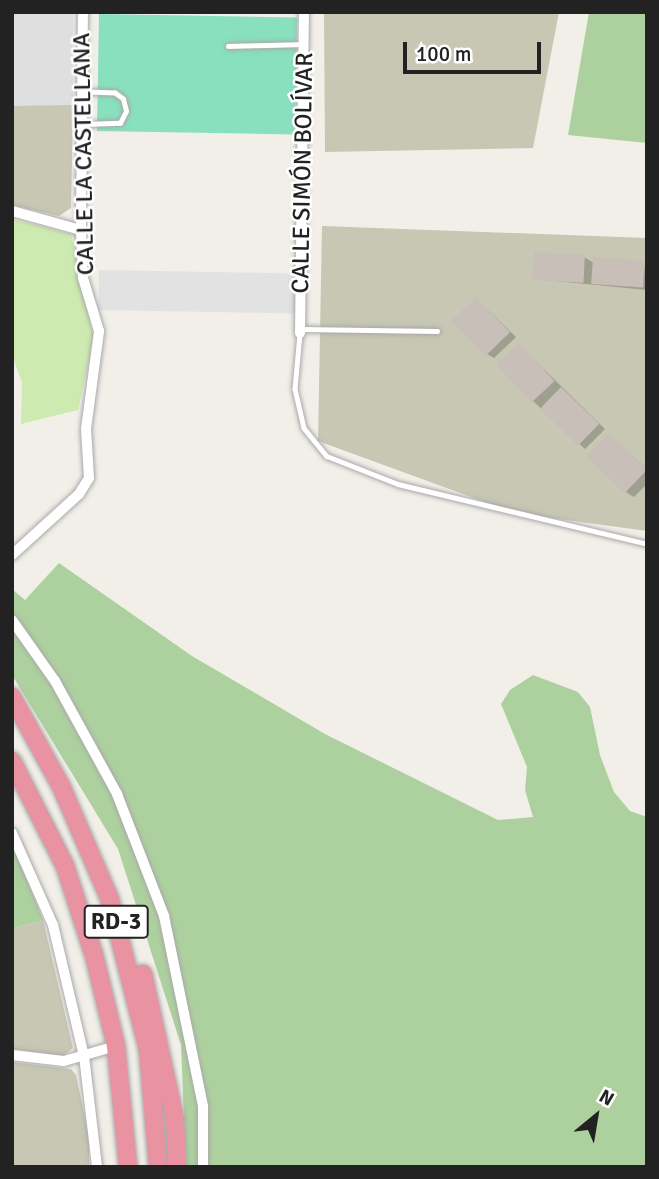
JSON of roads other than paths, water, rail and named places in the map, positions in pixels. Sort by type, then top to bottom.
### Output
[{"type":"highway","name":"RD-3","points":[[12,697],[61,786],[110,901],[148,1049],[158,1167]]},
{"type":"highway","name":"RD-3","points":[[12,761],[65,866],[94,955],[116,1046],[128,1167]]},
{"type":"highway","points":[[110,901],[139,958],[154,1013],[175,1119],[177,1167]]},
{"type":"street","name":"CALLE LA CASTELLANA","points":[[12,555],[79,494],[89,478],[86,429],[99,331],[83,278],[83,12]]},
{"type":"street","name":"CALLE SIMÓN BOLÍVAR","points":[[300,331],[304,12]]},
{"type":"street","points":[[12,211],[81,230]]},
{"type":"street","points":[[12,620],[55,681],[117,793],[164,916],[203,1106],[203,1167]]},
{"type":"street","points":[[12,834],[53,925],[84,1056],[97,1167]]},
{"type":"street","points":[[12,1055],[64,1062],[116,1046]]},
{"type":"lane","points":[[228,46],[305,44]]},
{"type":"lane","points":[[82,92],[115,93],[123,99],[126,111],[120,123],[82,124]]},
{"type":"lane","points":[[437,331],[300,331],[295,389],[304,428],[327,456],[398,484],[647,544]]}]
